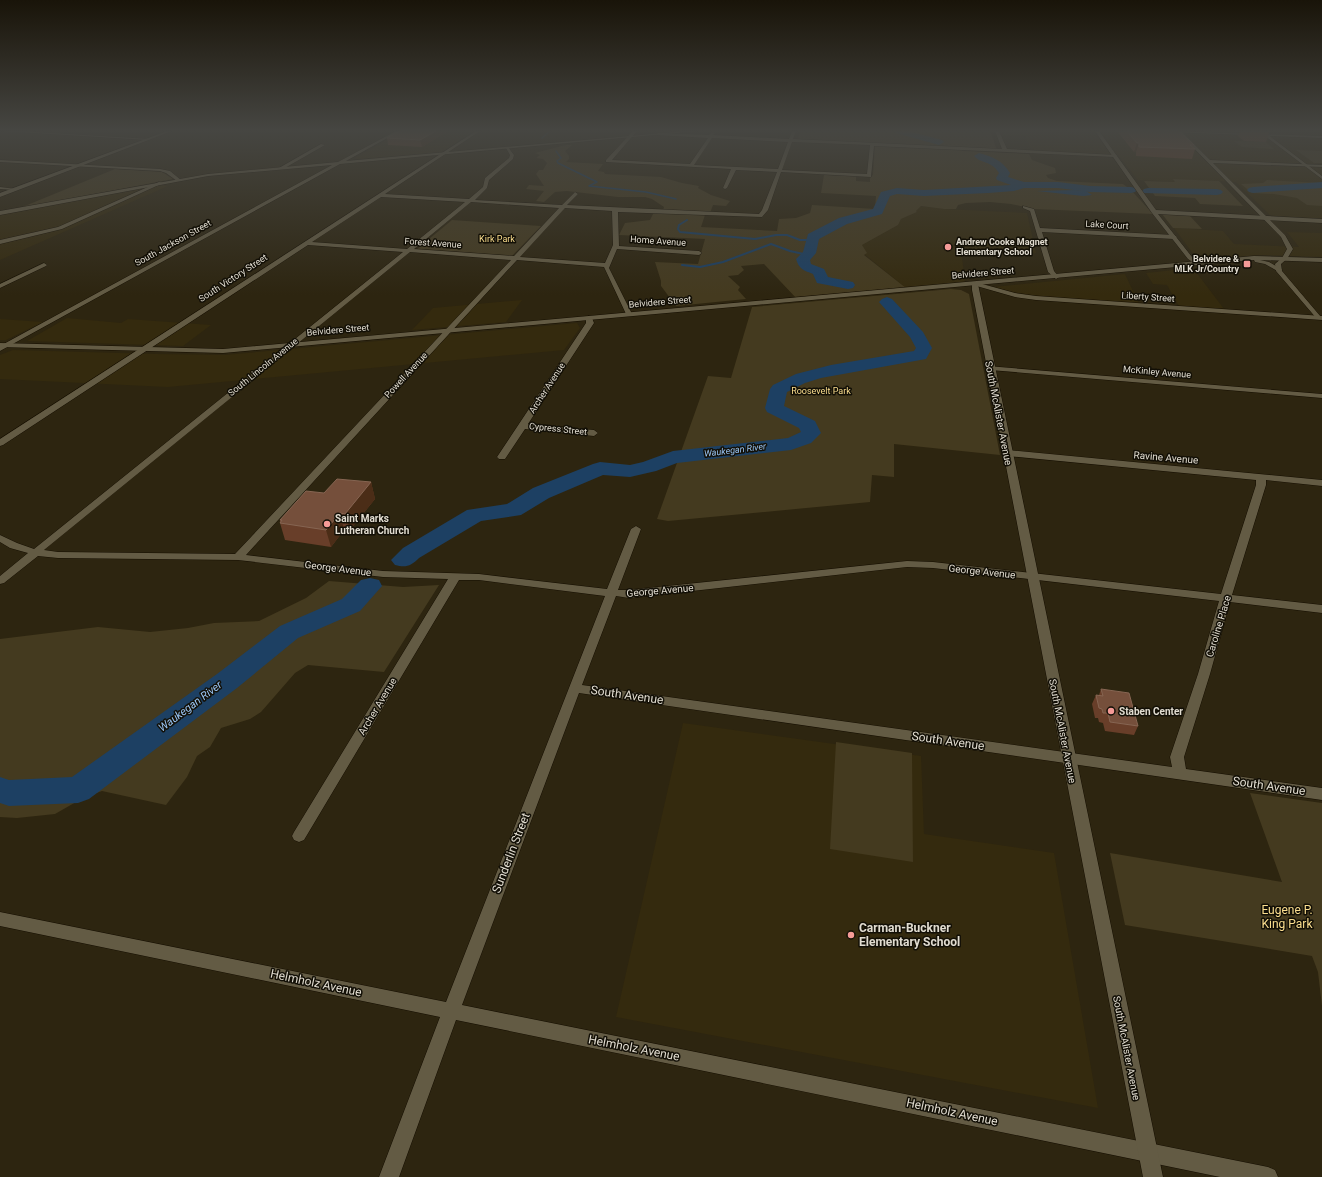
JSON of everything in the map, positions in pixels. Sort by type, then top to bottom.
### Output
[{"type":"street","points":[[0,195],[22,186]]},
{"type":"street","points":[[0,213],[145,186]]},
{"type":"street","points":[[0,242],[60,228],[154,186]]},
{"type":"street","name":"South Jackson Street","points":[[0,349],[4,345],[297,186]]},
{"type":"street","name":"South Victory Street","points":[[0,443],[392,186]]},
{"type":"street","name":"South Lincoln Avenue","points":[[0,581],[409,251],[470,201],[485,186]]},
{"type":"street","points":[[378,195],[615,210],[744,216],[762,215],[773,186]]},
{"type":"street","points":[[1136,186],[1190,258],[1199,264]]},
{"type":"street","points":[[1234,186],[1267,218],[1283,236],[1290,249],[1322,260]]},
{"type":"street","points":[[0,188],[14,189]]},
{"type":"street","name":"Powell Avenue","points":[[238,557],[575,194]]},
{"type":"street","points":[[1025,207],[1032,210],[1050,272],[1056,277]]},
{"type":"street","points":[[615,210],[615,247],[606,268],[629,314]]},
{"type":"street","points":[[1154,212],[1322,221]]},
{"type":"street","name":"Lake Court","points":[[1039,230],[1174,237]]},
{"type":"street","name":"Forest Avenue","points":[[306,243],[607,265]]},
{"type":"street","name":"Home Avenue","points":[[615,247],[699,253]]},
{"type":"street","points":[[1290,249],[1285,258],[1278,264],[1279,270],[1283,277],[1321,319]]},
{"type":"street","name":"Belvidere Street","points":[[4,345],[223,351],[1247,259],[1285,258],[1322,260]]},
{"type":"street","points":[[1247,259],[1267,264],[1279,270]]},
{"type":"street","points":[[0,286],[44,265]]},
{"type":"street","name":"Liberty Street","points":[[975,284],[1015,295],[1036,298],[1321,319]]},
{"type":"street","name":"South McAlister Avenue","points":[[975,284],[975,291],[990,368],[1153,1177]]},
{"type":"street","name":"Archer Avenue","points":[[502,457],[590,323],[588,318]]},
{"type":"street","name":"McKinley Avenue","points":[[990,368],[1322,396]]},
{"type":"street","name":"Cypress Street","points":[[522,426],[594,433]]},
{"type":"street","name":"Ravine Avenue","points":[[1007,453],[1322,483]]},
{"type":"street","name":"Caroline Place","points":[[1180,774],[1177,757],[1204,674],[1261,485],[1261,477]]},
{"type":"street","name":"Sunderlin Street","points":[[389,1177],[574,688],[636,529]]},
{"type":"street","name":"George Avenue","points":[[0,538],[12,546],[34,553],[58,555],[238,557],[383,574],[478,577],[611,593],[638,593],[907,564],[933,565],[1322,609]]},
{"type":"street","name":"Archer Avenue","points":[[299,836],[455,577]]},
{"type":"street","name":"South Avenue","points":[[574,688],[1322,794]]},
{"type":"street","name":"Helmholz Avenue","points":[[0,919],[451,1012],[1268,1177]]},
{"type":"shaded area","points":[[154,186],[168,186],[0,260],[0,214]]},
{"type":"shaded area","points":[[1240,186],[1322,186],[1322,220],[1272,217]]},
{"type":"shaded area","name":"Andrew Cooke Magnet Elementary School","points":[[921,206],[944,209],[1027,213],[1036,253],[961,249],[965,282],[906,288],[864,254],[862,245],[898,225],[901,219],[917,212],[916,211]]},
{"type":"shaded area","points":[[1174,228],[1223,231],[1234,244],[1299,247],[1287,232],[1322,233],[1322,257],[1263,255],[1201,260],[1194,255]]},
{"type":"shaded area","points":[[1193,268],[1224,309],[1179,306],[1167,285],[1153,284],[1146,273]]},
{"type":"shaded area","points":[[1125,274],[1139,304],[1029,296],[994,287]]},
{"type":"shaded area","points":[[522,300],[506,322],[412,330],[433,308]]},
{"type":"shaded area","points":[[67,318],[121,323],[128,319],[211,325],[183,346],[27,341]]},
{"type":"shaded area","points":[[0,319],[43,322],[6,340],[0,340]]},
{"type":"shaded area","points":[[577,323],[580,328],[564,350],[168,387],[0,379],[0,355],[13,350],[225,355]]},
{"type":"shaded area","name":"Carman-Buckner Elementary School","points":[[683,723],[921,756],[924,834],[1054,853],[1098,1108],[616,1017]]},
{"type":"green space","points":[[74,186],[136,186],[20,208]]},
{"type":"green space","points":[[528,186],[699,186],[698,188],[711,195],[730,201],[726,206],[713,205],[710,213],[663,211],[664,207],[652,199],[645,197],[618,197],[567,191],[555,192],[544,202],[536,201],[544,191],[526,189]]},
{"type":"green space","points":[[822,186],[1126,186],[1153,214],[1034,209],[1011,204],[990,202],[966,203],[958,205],[956,209],[921,206],[916,211],[917,212],[901,219],[898,225],[862,245],[867,253],[864,255],[906,288],[797,299],[764,264],[741,266],[744,270],[738,275],[728,276],[740,287],[738,290],[746,299],[676,306],[661,286],[661,281],[655,262],[698,264],[705,239],[619,235],[625,223],[650,220],[654,212],[705,215],[701,227],[777,231],[779,219],[796,218],[810,213],[812,205],[875,209],[876,196],[821,193]]},
{"type":"green space","points":[[1148,186],[1224,186],[1243,206],[1200,204],[1195,198],[1155,196]]},
{"type":"green space","points":[[1243,186],[1322,186],[1322,206],[1307,205],[1297,198],[1274,194],[1252,193]]},
{"type":"green space","points":[[1162,214],[1190,216],[1202,229],[1173,228]]},
{"type":"green space","name":"Kirk Park","points":[[452,220],[541,226],[512,256],[417,249]]},
{"type":"green space","name":"Roosevelt Park","points":[[951,289],[961,290],[969,294],[1000,455],[894,444],[894,477],[872,475],[870,502],[668,521],[657,519],[708,376],[731,378],[752,307]]},
{"type":"green space","points":[[329,581],[403,587],[439,585],[384,672],[308,665],[295,673],[261,712],[250,719],[221,728],[210,747],[197,756],[187,777],[166,805],[102,791],[83,798],[55,814],[17,818],[0,817],[0,639],[98,627],[150,632],[188,628],[214,623],[259,621],[306,598]]},
{"type":"green space","points":[[836,742],[912,753],[913,862],[830,849]]},
{"type":"green space","name":"Eugene P. King Park","points":[[1250,793],[1322,803],[1322,1006],[1318,972],[1312,956],[1125,925],[1110,853],[1282,882]]},
{"type":"water","points":[[1037,191],[1086,191],[1092,195],[1083,196]]},
{"type":"building","points":[[337,479],[371,482],[345,514],[340,513],[326,530],[280,523],[282,520],[280,520],[306,491],[324,493]]},
{"type":"building","points":[[1101,689],[1129,693],[1138,726],[1110,722],[1108,713],[1103,713],[1102,709],[1099,708],[1096,695],[1103,696]]},
{"type":"waterway","points":[[589,186],[646,192],[676,199]]},
{"type":"waterway","name":"Waukegan River","points":[[848,285],[822,280],[819,272],[805,266],[803,259],[809,253],[813,237],[843,221],[878,211],[885,194],[897,191],[924,193],[988,190],[1014,188],[1020,186]]},
{"type":"waterway","name":"Waukegan River","points":[[1065,186],[1090,189],[1131,190]]},
{"type":"waterway","name":"Waukegan River","points":[[1253,190],[1309,186]]},
{"type":"waterway","name":"Waukegan River","points":[[1148,191],[1217,192]]},
{"type":"waterway","points":[[687,220],[679,225],[678,229],[680,232],[755,239],[776,235],[787,235],[800,240],[812,240]]},
{"type":"waterway","points":[[682,265],[700,267],[723,262],[771,244],[790,251],[808,255]]},
{"type":"waterway","name":"Waukegan River","points":[[403,560],[411,553],[475,515],[513,510],[541,493],[600,468],[630,471],[649,467],[673,457],[791,444],[804,439],[811,433],[808,425],[774,408],[779,389],[799,379],[831,370],[920,355],[924,348],[917,335],[887,302]]},
{"type":"waterway","name":"Waukegan River","points":[[0,790],[9,793],[78,790],[227,681],[289,632],[351,605],[370,586]]},
{"type":"place","name":"Andrew Cooke Magnet Elementary School","points":[[948,247]]},
{"type":"place","name":"Belvidere & MLK Jr/Country","points":[[1247,264]]},
{"type":"place","name":"Saint Marks Lutheran Church","points":[[327,524]]},
{"type":"place","name":"Staben Center","points":[[1111,711]]},
{"type":"place","name":"Carman-Buckner Elementary School","points":[[851,935]]}]
